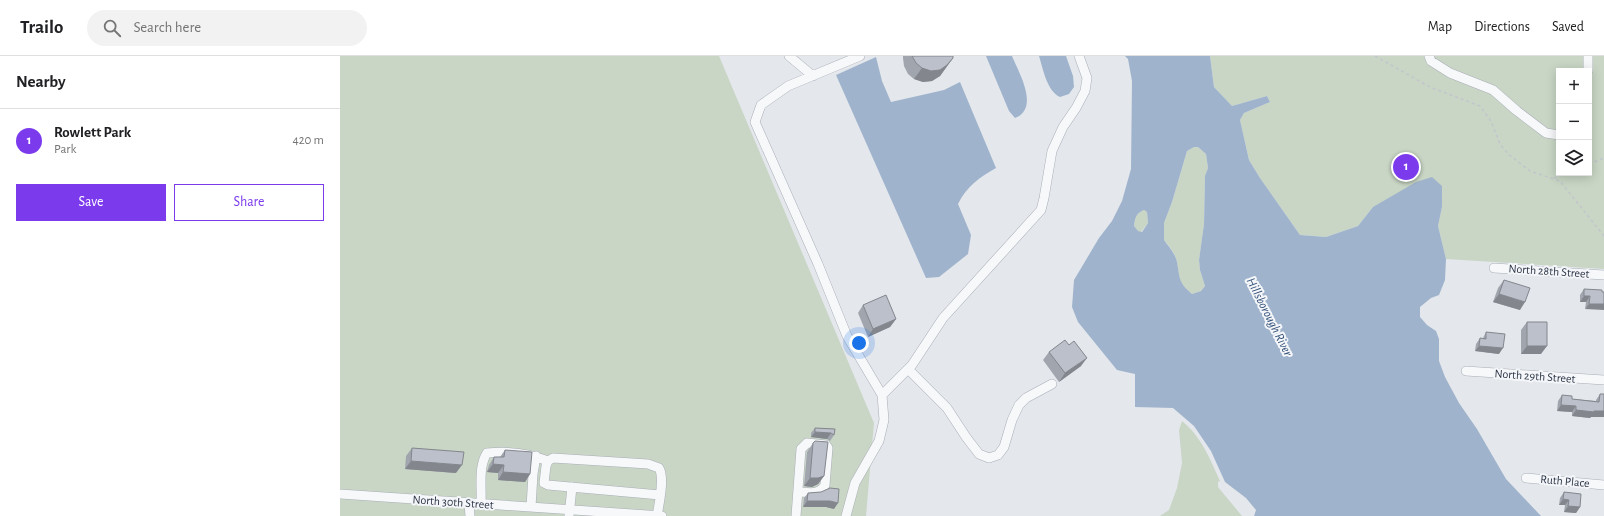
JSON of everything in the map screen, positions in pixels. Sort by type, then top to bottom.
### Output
[{"type":"street","points":[[789,56],[813,76]]},
{"type":"street","points":[[846,516],[855,483],[879,441],[884,420],[882,395],[847,336],[818,264],[755,122],[761,105],[788,86],[860,56]]},
{"type":"street","points":[[882,395],[908,369],[943,318],[1041,210],[1052,151],[1063,127],[1085,91],[1087,78],[1079,56]]},
{"type":"street","points":[[1429,56],[1431,60],[1450,73],[1493,90],[1516,111],[1546,133],[1556,135]]},
{"type":"street","points":[[1588,56],[1588,68]]},
{"type":"street","name":"North 28th Street","points":[[1494,268],[1604,275]]},
{"type":"street","points":[[908,369],[947,408],[979,454],[989,458],[998,454],[1004,447],[1012,420],[1019,405],[1026,398],[1052,384]]},
{"type":"street","name":"North 29th Street","points":[[1466,371],[1604,380]]},
{"type":"street","points":[[796,516],[798,492],[802,446],[807,443],[826,445],[828,448],[825,485],[822,491],[817,493],[798,492]]},
{"type":"street","points":[[481,504],[481,469],[487,452],[505,452],[536,456],[548,461]]},
{"type":"street","points":[[531,507],[533,474],[536,456]]},
{"type":"street","points":[[657,516],[660,494],[661,471],[659,468],[648,464],[553,458],[548,461],[546,466],[544,483],[548,486],[660,494]]},
{"type":"street","name":"Ruth Place","points":[[1526,478],[1604,485]]},
{"type":"street","points":[[569,513],[572,487]]},
{"type":"street","name":"North 30th Street","points":[[340,494],[531,507],[569,513],[662,516]]},
{"type":"street","points":[[469,503],[470,516]]},
{"type":"path","points":[[1376,56],[1430,87],[1480,106],[1491,121],[1500,144],[1508,154],[1530,171],[1560,181],[1604,236]]},
{"type":"path","points":[[1592,163],[1604,158]]},
{"type":"path","points":[[1554,178],[1559,176]]},
{"type":"green space","points":[[340,56],[719,56],[874,423],[866,516],[340,516]]},
{"type":"green space","points":[[1210,56],[1604,56],[1604,269],[1446,259],[1438,226],[1442,207],[1373,207],[1358,226],[1326,237],[1300,235],[1249,160],[1240,120],[1244,113],[1270,102],[1267,96],[1232,106],[1214,87]]},
{"type":"green space","points":[[1194,147],[1198,147],[1206,154],[1208,168],[1205,177],[1204,224],[1199,260],[1200,270],[1205,286],[1201,291],[1192,294],[1182,283],[1175,256],[1164,240],[1164,223],[1172,202],[1187,151]]},
{"type":"green space","points":[[1144,210],[1147,212],[1148,223],[1141,232],[1137,231],[1134,223],[1138,214]]},
{"type":"green space","points":[[1182,421],[1195,434],[1213,464],[1220,481],[1218,482],[1218,487],[1242,516],[1160,516],[1169,510],[1177,488],[1182,463],[1179,430]]},
{"type":"water","points":[[986,56],[1012,56],[1023,80],[1027,98],[1026,106],[1022,113],[1015,118],[1009,111]]},
{"type":"water","points":[[1039,56],[1066,56],[1073,76],[1074,87],[1069,94],[1060,97],[1052,90],[1046,79]]},
{"type":"water","name":"Hillsborough River","points":[[1125,56],[1210,56],[1214,87],[1232,106],[1267,96],[1270,102],[1244,113],[1240,120],[1249,160],[1300,235],[1326,237],[1358,226],[1373,207],[1416,182],[1432,177],[1442,186],[1442,207],[1438,226],[1446,259],[1445,280],[1439,295],[1431,298],[1420,307],[1420,317],[1427,325],[1436,331],[1439,339],[1439,361],[1445,377],[1459,403],[1477,429],[1506,479],[1541,516],[1254,516],[1256,510],[1246,498],[1225,482],[1211,451],[1194,426],[1173,408],[1135,407],[1135,374],[1117,370],[1078,322],[1072,307],[1074,280],[1099,238],[1112,221],[1122,201],[1131,169],[1132,81],[1128,59]],"holes":[[[1194,147],[1198,147],[1206,154],[1208,168],[1205,176],[1204,224],[1199,260],[1200,270],[1205,286],[1201,291],[1192,294],[1182,283],[1175,256],[1164,240],[1164,223],[1172,202],[1187,151]],[[1144,210],[1147,212],[1148,223],[1142,232],[1138,231],[1134,226],[1136,216]]]},
{"type":"water","points":[[876,57],[882,81],[891,102],[944,90],[960,82],[996,168],[974,183],[961,198],[958,204],[971,235],[968,254],[939,277],[926,278],[836,75]]},
{"type":"building","points":[[912,56],[953,56],[953,58],[940,70],[931,71],[922,68],[916,63]]},
{"type":"building","points":[[1504,280],[1530,288],[1525,302],[1499,294]]},
{"type":"building","points":[[1584,289],[1602,290],[1602,292],[1604,292],[1604,304],[1589,304],[1590,296],[1584,296]]},
{"type":"building","points":[[886,295],[896,319],[873,329],[863,305]]},
{"type":"building","points":[[1527,322],[1547,322],[1547,346],[1527,346]]},
{"type":"building","points":[[1486,332],[1505,334],[1503,348],[1479,346],[1480,338],[1486,339]]},
{"type":"building","points":[[1065,340],[1069,345],[1074,341],[1087,358],[1065,373],[1049,352]]},
{"type":"building","points":[[1600,394],[1604,394],[1604,411],[1594,412],[1576,410],[1576,406],[1561,405],[1562,395],[1572,396],[1572,399],[1599,402]]},
{"type":"building","points":[[815,428],[835,429],[834,435],[831,433],[815,432]]},
{"type":"building","points":[[815,441],[828,442],[824,476],[810,478],[813,443]]},
{"type":"building","points":[[412,448],[464,452],[462,465],[411,461]]},
{"type":"building","points":[[505,450],[532,452],[530,474],[503,472],[504,465],[493,464],[494,457],[504,457]]},
{"type":"building","points":[[830,488],[839,489],[838,503],[830,501],[807,501],[808,493],[821,492]]},
{"type":"building","points":[[1564,492],[1581,494],[1580,507],[1568,506],[1569,500],[1563,499]]},
{"type":"place","name":"Rowlett Park","points":[[1406,167]]}]
